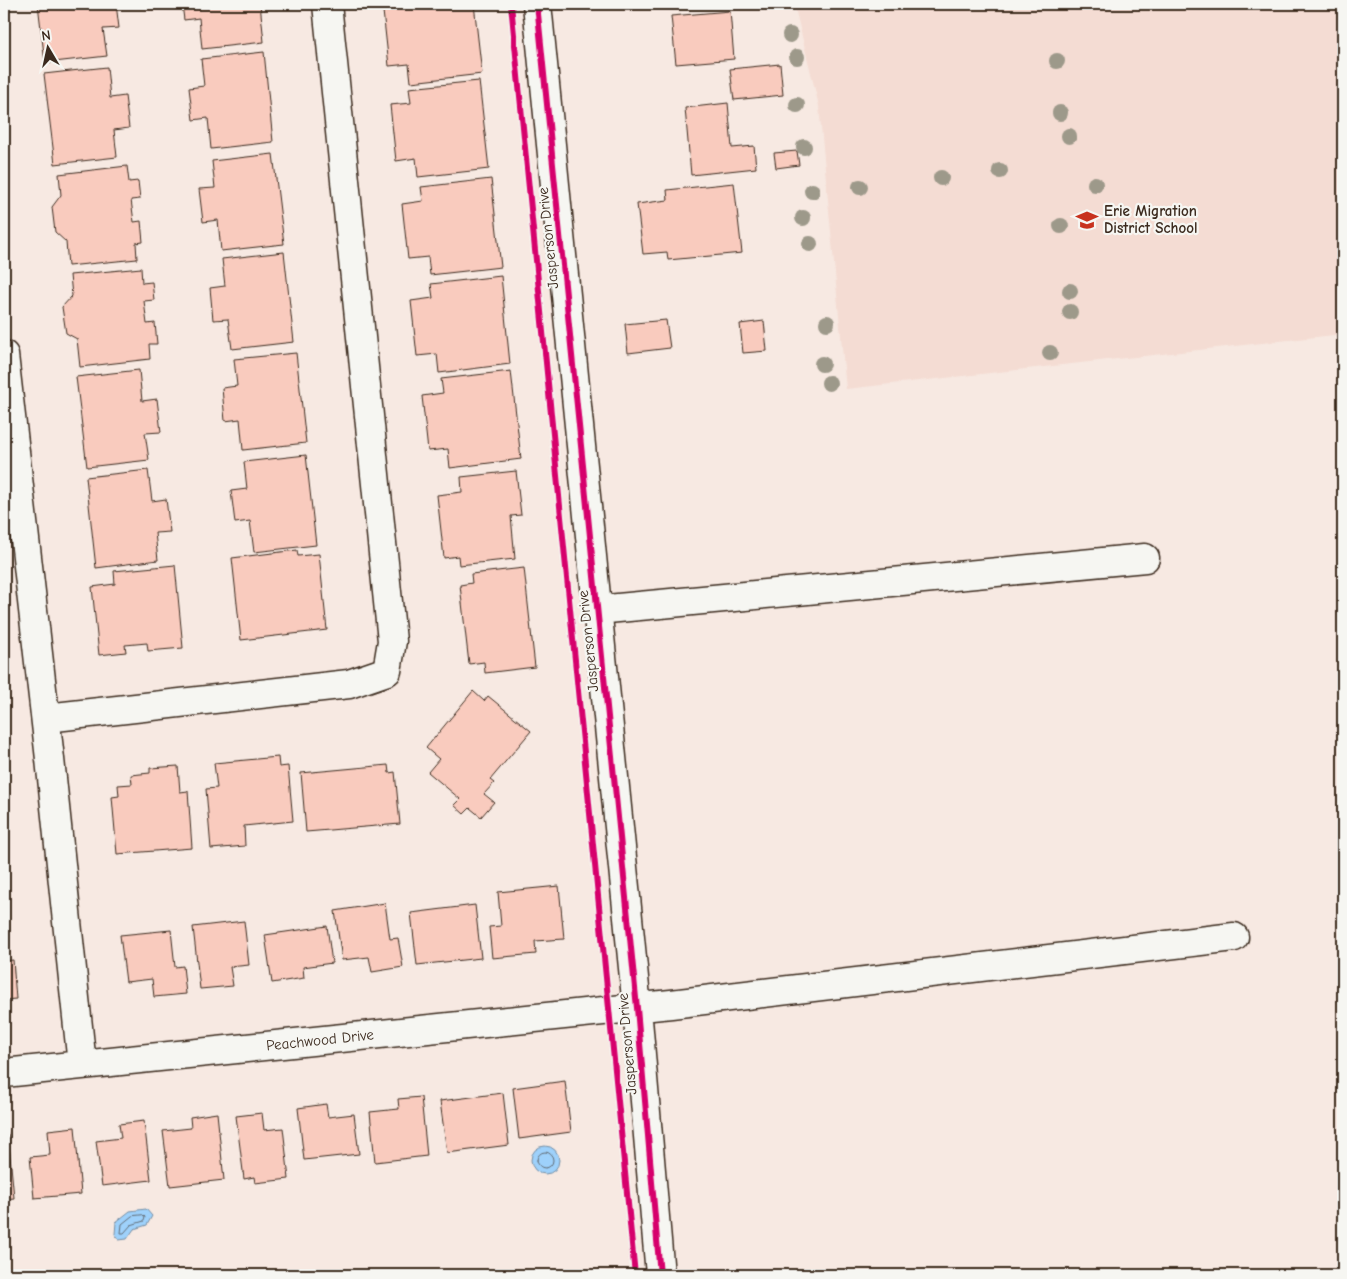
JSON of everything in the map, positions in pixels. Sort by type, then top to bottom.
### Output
[{"type":"street","points":[[46,718],[349,684],[387,671],[392,641],[327,4]]},
{"type":"street","name":"Jasperson Drive","points":[[537,4],[637,1008],[660,1275]]},
{"type":"street","points":[[4,355],[46,718],[82,1065]]},
{"type":"street","points":[[597,610],[1146,558]]},
{"type":"street","name":"Peachwood Drive","points":[[4,1073],[637,1008],[1234,937]]},
{"type":"shaded area","name":"Erie Migration District School","points":[[794,4],[1343,4],[1343,334],[846,389],[819,106]]},
{"type":"water","points":[[545,1146],[555,1150],[559,1160],[555,1170],[545,1174],[535,1170],[531,1160],[535,1150]]},
{"type":"water","points":[[146,1209],[152,1216],[147,1225],[134,1229],[127,1239],[119,1240],[115,1234],[116,1222],[130,1211]]},
{"type":"building","points":[[38,4],[116,4],[119,28],[103,29],[107,56],[45,63]]},
{"type":"building","points":[[182,4],[260,4],[264,42],[202,49],[199,18],[184,20]]},
{"type":"building","points":[[403,4],[474,4],[482,74],[411,82],[409,64],[389,66],[383,11],[404,8]]},
{"type":"building","points":[[730,11],[734,59],[676,64],[671,16]]},
{"type":"building","points":[[264,52],[273,142],[211,149],[208,118],[193,120],[189,88],[204,86],[201,59]]},
{"type":"building","points":[[780,64],[783,95],[734,100],[730,69]]},
{"type":"building","points":[[107,67],[110,98],[125,96],[129,128],[114,130],[117,157],[55,164],[44,74]]},
{"type":"building","points":[[479,81],[489,169],[418,177],[416,158],[396,161],[390,105],[411,103],[409,88]]},
{"type":"building","points":[[728,103],[732,148],[754,146],[756,168],[691,175],[685,108]]},
{"type":"building","points":[[797,151],[799,165],[776,168],[774,153]]},
{"type":"building","points":[[273,154],[284,244],[221,251],[218,220],[203,222],[199,189],[215,188],[212,161]]},
{"type":"building","points":[[127,166],[129,182],[138,181],[140,199],[131,200],[134,222],[141,221],[143,242],[136,243],[137,259],[68,266],[66,242],[55,232],[52,207],[61,195],[59,174]]},
{"type":"building","points":[[491,179],[501,267],[430,275],[428,257],[408,259],[402,204],[423,201],[421,187]]},
{"type":"building","points":[[734,183],[742,253],[668,260],[667,252],[643,254],[637,204],[668,200],[667,190]]},
{"type":"building","points":[[284,252],[294,342],[232,349],[228,319],[213,320],[210,288],[225,286],[222,259]]},
{"type":"building","points":[[141,268],[142,283],[152,282],[154,300],[144,301],[147,324],[155,323],[157,344],[149,344],[150,359],[80,367],[77,339],[66,333],[62,307],[72,296],[70,275]]},
{"type":"building","points":[[501,276],[510,364],[439,373],[437,354],[417,356],[411,301],[433,298],[431,284]]},
{"type":"building","points":[[666,320],[670,348],[628,353],[625,324]]},
{"type":"building","points":[[764,321],[767,351],[743,353],[740,324]]},
{"type":"building","points":[[296,353],[306,443],[243,450],[240,419],[225,421],[222,388],[237,386],[234,359]]},
{"type":"building","points":[[139,370],[142,401],[157,399],[161,432],[145,433],[149,460],[87,467],[76,377]]},
{"type":"building","points":[[511,371],[521,459],[450,468],[448,449],[428,451],[422,396],[443,393],[441,379]]},
{"type":"building","points":[[306,455],[316,545],[254,552],[250,521],[235,523],[231,491],[247,489],[244,462]]},
{"type":"building","points":[[148,470],[152,501],[166,499],[170,532],[155,533],[158,560],[96,568],[86,477]]},
{"type":"building","points":[[516,471],[521,515],[511,516],[515,559],[459,565],[458,556],[444,558],[437,495],[462,492],[461,477]]},
{"type":"building","points":[[297,550],[298,556],[319,554],[327,630],[241,640],[232,558]]},
{"type":"building","points":[[175,565],[183,648],[148,651],[147,643],[125,645],[126,652],[99,655],[92,587],[115,584],[114,571]]},
{"type":"building","points":[[524,568],[535,667],[485,673],[484,662],[469,664],[460,585],[472,583],[471,574]]},
{"type":"building","points":[[473,691],[484,701],[488,696],[531,731],[490,780],[494,783],[484,794],[494,802],[481,817],[470,808],[464,814],[454,805],[460,799],[428,772],[439,759],[426,748]]},
{"type":"building","points":[[278,757],[279,767],[288,766],[293,821],[244,826],[245,846],[211,849],[206,789],[217,788],[214,763]]},
{"type":"building","points":[[388,765],[389,773],[395,772],[400,824],[306,832],[301,773]]},
{"type":"building","points":[[178,766],[180,792],[188,791],[192,848],[117,854],[112,797],[119,796],[118,785],[132,784],[131,775],[150,773],[150,768]]},
{"type":"building","points":[[559,886],[564,939],[535,941],[536,954],[492,958],[489,927],[501,926],[498,892]]},
{"type":"building","points":[[385,903],[390,939],[398,938],[403,967],[372,972],[369,957],[342,960],[335,911]]},
{"type":"building","points":[[475,905],[481,958],[417,965],[411,913]]},
{"type":"building","points":[[244,921],[249,965],[230,967],[233,986],[200,989],[193,927]]},
{"type":"building","points":[[327,926],[332,963],[303,967],[304,978],[272,983],[265,935]]},
{"type":"building","points":[[171,930],[175,967],[183,966],[186,994],[154,997],[152,979],[126,982],[120,935]]},
{"type":"building","points":[[13,960],[16,999],[4,1000],[4,961]]},
{"type":"building","points":[[565,1081],[571,1132],[519,1139],[513,1088]]},
{"type":"building","points":[[503,1093],[509,1145],[447,1153],[440,1101]]},
{"type":"building","points":[[421,1097],[427,1156],[375,1162],[370,1112],[399,1109],[398,1099]]},
{"type":"building","points":[[326,1104],[328,1117],[354,1114],[359,1154],[304,1160],[298,1108]]},
{"type":"building","points":[[217,1113],[224,1180],[170,1186],[163,1131],[191,1128],[190,1117]]},
{"type":"building","points":[[262,1113],[264,1130],[283,1128],[289,1179],[255,1183],[254,1177],[244,1179],[236,1116]]},
{"type":"building","points":[[144,1121],[151,1180],[102,1186],[96,1141],[121,1138],[119,1124]]},
{"type":"building","points":[[75,1127],[81,1194],[34,1198],[30,1157],[50,1155],[48,1130]]},
{"type":"building","points":[[4,1134],[8,1134],[14,1198],[4,1199]]},
{"type":"cycle path","points":[[511,4],[635,1275]]},
{"type":"cycle path","points":[[537,4],[637,1008],[660,1275]]},
{"type":"place","name":"Erie Migration District School","points":[[1087,220]]}]
